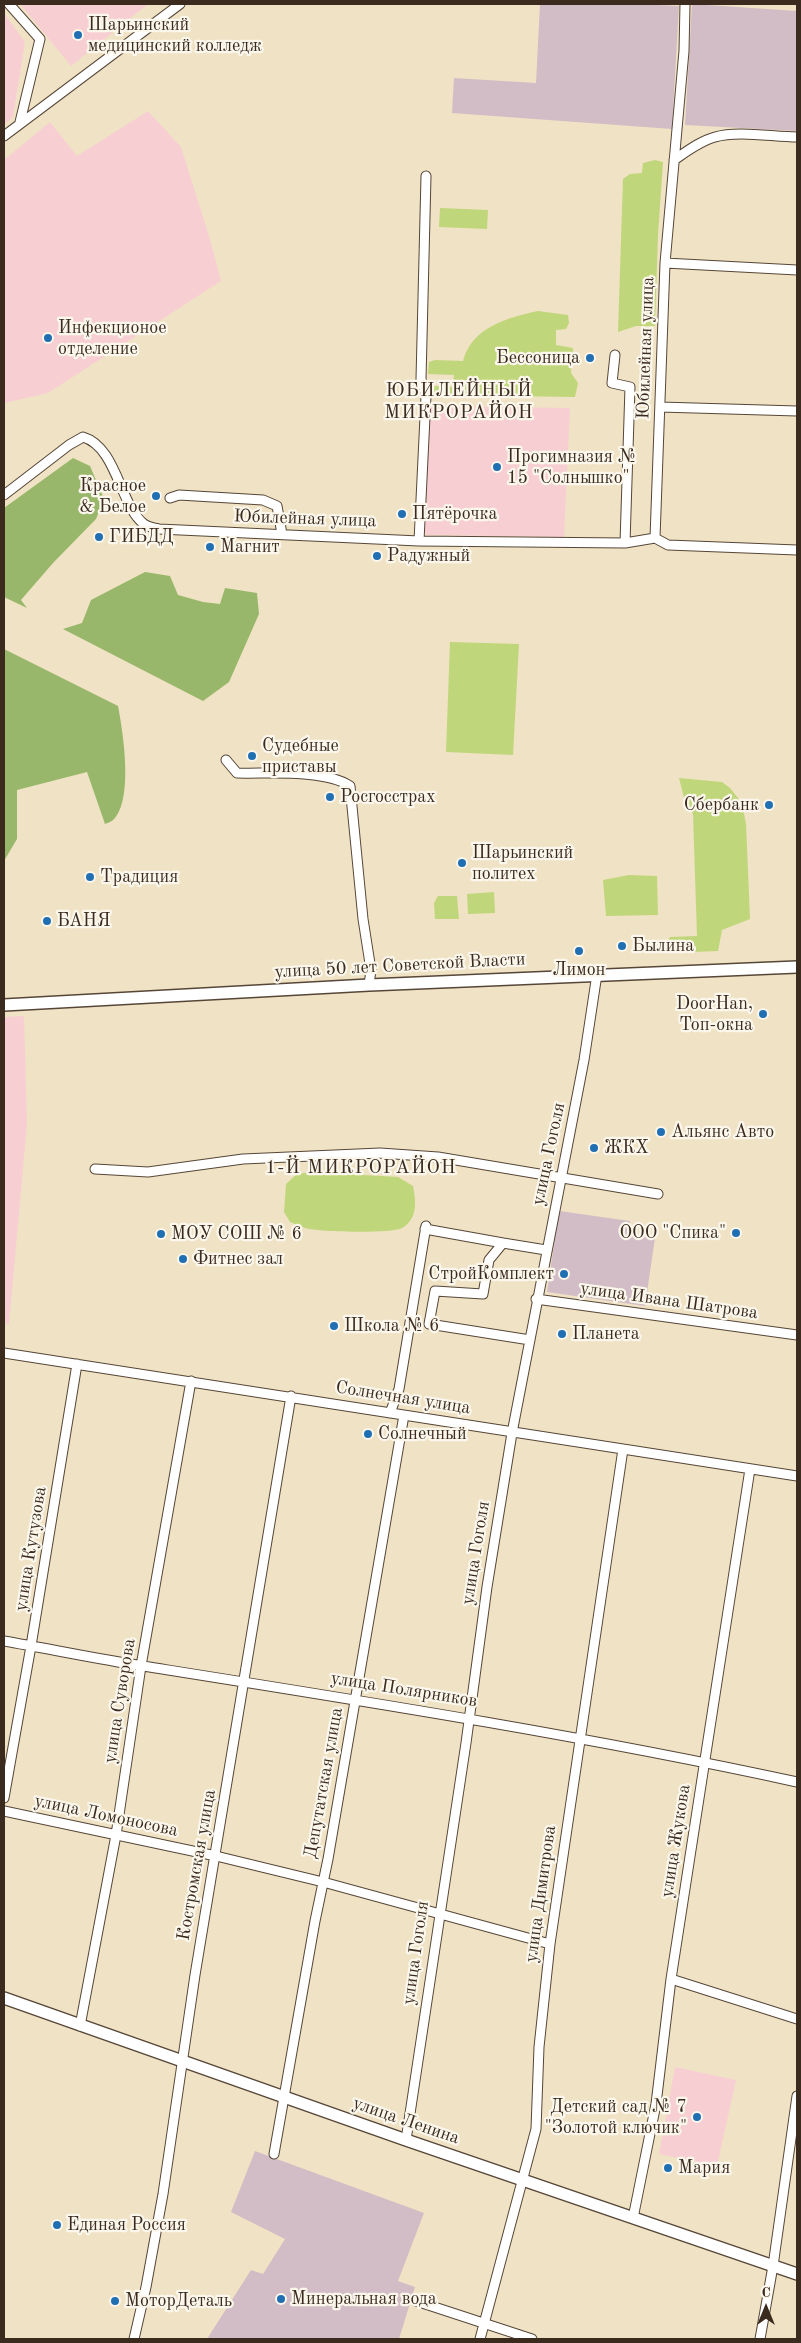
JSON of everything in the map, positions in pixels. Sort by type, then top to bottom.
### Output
[{"type":"street","points":[[9,4],[40,38],[20,122]]},
{"type":"street","points":[[4,136],[20,122],[180,4]]},
{"type":"street","name":"Юбилейная улица","points":[[4,495],[69,444],[84,437],[91,440],[101,450],[134,512],[144,524],[159,529],[419,541],[625,543],[655,538],[665,263],[684,51],[685,4]]},
{"type":"street","points":[[674,160],[700,143],[715,136],[797,137]]},
{"type":"street","points":[[419,541],[426,396],[421,379],[426,176]]},
{"type":"street","points":[[665,263],[797,270]]},
{"type":"street","points":[[615,355],[612,383],[630,387],[625,543]]},
{"type":"street","points":[[660,407],[797,411]]},
{"type":"street","points":[[170,498],[179,495],[263,500],[277,506],[282,534]]},
{"type":"street","points":[[655,538],[668,545],[797,550]]},
{"type":"street","points":[[226,760],[237,773],[323,776],[340,780],[350,786],[363,920],[371,970],[369,984]]},
{"type":"street","name":"улица 50 лет Советской Власти","points":[[4,1005],[369,984],[797,967]]},
{"type":"street","name":"улица Гоголя","points":[[406,2140],[438,1914],[470,1718],[487,1587],[512,1433],[536,1299],[584,1060],[597,974]]},
{"type":"street","points":[[95,1169],[148,1172],[243,1159],[380,1153],[438,1157],[658,1194]]},
{"type":"street","points":[[390,1413],[399,1389],[426,1228],[546,1250]]},
{"type":"street","points":[[503,1243],[489,1260],[483,1294],[436,1291],[429,1324],[530,1340]]},
{"type":"street","name":"улица Ивана Шатрова","points":[[536,1299],[797,1335]]},
{"type":"street","name":"Солнечная улица","points":[[4,1354],[291,1396],[512,1433],[797,1476]]},
{"type":"street","name":"улица Кутузова","points":[[4,1798],[32,1646],[78,1364]]},
{"type":"street","name":"улица Суворова","points":[[80,2026],[116,1835],[141,1666],[190,1381]]},
{"type":"street","name":"Костромская улица","points":[[134,2339],[146,2287],[163,2194],[184,2062],[195,1975],[291,1396]]},
{"type":"street","name":"Депутатская улица","points":[[274,2154],[404,1415]]},
{"type":"street","name":"улица Димитрова","points":[[480,2339],[524,2180],[536,2129],[539,2047],[550,1944],[579,1737],[623,1449]]},
{"type":"street","name":"улица Жукова","points":[[633,2218],[656,2104],[671,1979],[750,1468]]},
{"type":"street","name":"улица Полярников","points":[[4,1641],[141,1666],[354,1698],[579,1737],[797,1782]]},
{"type":"street","name":"улица Ломоносова","points":[[4,1811],[216,1856],[323,1882],[550,1944]]},
{"type":"street","points":[[671,1979],[797,2019]]},
{"type":"street","name":"улица Ленина","points":[[4,1998],[406,2140],[797,2274]]},
{"type":"street","points":[[760,2339],[793,2153],[797,2096]]},
{"type":"street","points":[[416,2301],[532,2339]]},
{"type":"shaded area","name":"Шарьинский медицинский колледж","points":[[20,4],[148,4],[71,66]]},
{"type":"shaded area","points":[[540,4],[679,6],[672,129],[452,113],[454,78],[536,83]]},
{"type":"shaded area","points":[[692,4],[797,11],[797,131],[685,125]]},
{"type":"shaded area","points":[[4,13],[25,42],[13,117],[4,125]]},
{"type":"shaded area","points":[[148,111],[181,147],[221,281],[48,393],[4,403],[4,160],[50,122],[77,156]]},
{"type":"shaded area","name":"Прогимназия № 15 \"Солнышко\"","points":[[428,406],[570,408],[564,537],[426,535],[423,525]]},
{"type":"shaded area","points":[[24,1016],[27,1124],[9,1324],[4,1323],[4,1017]]},
{"type":"shaded area","points":[[559,1211],[630,1221],[629,1235],[655,1238],[645,1306],[547,1292]]},
{"type":"shaded area","name":"Детский сад № 7 \"Золотой ключик\"","points":[[675,2067],[736,2080],[717,2166],[659,2154]]},
{"type":"shaded area","points":[[255,2151],[424,2213],[398,2281],[415,2287],[399,2339],[207,2339],[251,2270],[263,2274],[285,2239],[231,2212]]},
{"type":"green space","points":[[655,160],[663,162],[655,326],[636,326],[618,332],[623,179],[630,174],[642,173],[643,163]]},
{"type":"green space","points":[[440,208],[488,210],[487,229],[439,227]]},
{"type":"green space","points":[[538,311],[568,315],[569,323],[566,329],[556,330],[556,345],[573,348],[571,373],[578,383],[575,397],[432,395],[433,386],[453,387],[454,375],[428,374],[429,362],[435,360],[463,361],[474,340],[492,326],[514,317]]},
{"type":"green space","points":[[73,458],[90,466],[104,499],[96,519],[53,563],[21,600],[27,608],[4,597],[4,508]]},
{"type":"green space","points":[[145,572],[170,576],[178,595],[203,602],[220,604],[225,588],[257,593],[259,614],[229,682],[203,701],[63,629],[82,623],[91,600]]},
{"type":"green space","points":[[450,642],[519,644],[513,755],[446,752]]},
{"type":"green space","points":[[4,649],[118,706],[124,747],[125,780],[121,808],[114,819],[105,824],[87,772],[17,790],[17,839],[4,861]]},
{"type":"green space","points":[[679,778],[722,782],[730,788],[742,803],[746,824],[750,919],[722,930],[718,951],[667,953],[666,945],[670,937],[697,936],[693,814],[684,798]]},
{"type":"green space","points":[[629,875],[657,876],[658,915],[606,916],[603,880]]},
{"type":"green space","points":[[494,892],[495,913],[468,914],[467,894]]},
{"type":"green space","points":[[438,896],[457,896],[459,919],[435,919],[434,903]]},
{"type":"green space","points":[[311,1172],[398,1177],[413,1186],[415,1209],[411,1220],[402,1228],[395,1230],[354,1232],[324,1231],[305,1228],[290,1222],[284,1212],[286,1184],[297,1174]]},
{"type":"place","name":"Шарьинский медицинский колледж","points":[[78,35]]},
{"type":"place","name":"Инфекционое отделение","points":[[48,338]]},
{"type":"place","name":"Бессоница","points":[[590,358]]},
{"type":"place","name":"Прогимназия № 15 \"Солнышко\"","points":[[497,467]]},
{"type":"place","name":"Красное & Белое","points":[[156,496]]},
{"type":"place","name":"Пятёрочка","points":[[402,514]]},
{"type":"place","name":"ГИБДД","points":[[99,537]]},
{"type":"place","name":"Магнит","points":[[210,547]]},
{"type":"place","name":"Радужный","points":[[377,556]]},
{"type":"place","name":"Судебные приставы","points":[[252,756]]},
{"type":"place","name":"Росгосстрах","points":[[330,797]]},
{"type":"place","name":"Сбербанк","points":[[769,805]]},
{"type":"place","name":"Шарьинский политех","points":[[462,863]]},
{"type":"place","name":"Традиция","points":[[90,877]]},
{"type":"place","name":"БАНЯ","points":[[47,921]]},
{"type":"place","name":"Былина","points":[[622,946]]},
{"type":"place","name":"Лимон","points":[[579,951]]},
{"type":"place","name":"DoorHan, Топ-окна","points":[[763,1014]]},
{"type":"place","name":"Альянс Авто","points":[[661,1132]]},
{"type":"place","name":"ЖКХ","points":[[594,1148]]},
{"type":"place","name":"ООО \"Спика\"","points":[[736,1233]]},
{"type":"place","name":"МОУ СОШ № 6","points":[[161,1234]]},
{"type":"place","name":"Фитнес зал","points":[[183,1259]]},
{"type":"place","name":"СтройКомплект","points":[[564,1274]]},
{"type":"place","name":"Школа № 6","points":[[334,1326]]},
{"type":"place","name":"Планета","points":[[562,1334]]},
{"type":"place","name":"Солнечный","points":[[368,1434]]},
{"type":"place","name":"Детский сад № 7 \"Золотой ключик\"","points":[[697,2117]]},
{"type":"place","name":"Мария","points":[[668,2168]]},
{"type":"place","name":"Единая Россия","points":[[57,2225]]},
{"type":"place","name":"Минеральная вода","points":[[281,2299]]},
{"type":"place","name":"МоторДеталь","points":[[115,2301]]},
{"type":"district","name":"ЮБИЛЕЙНЫЙ МИКРОРАЙОН","points":[[459,402]]},
{"type":"district","name":"1-Й МИКРОРАЙОН","points":[[361,1168]]}]
